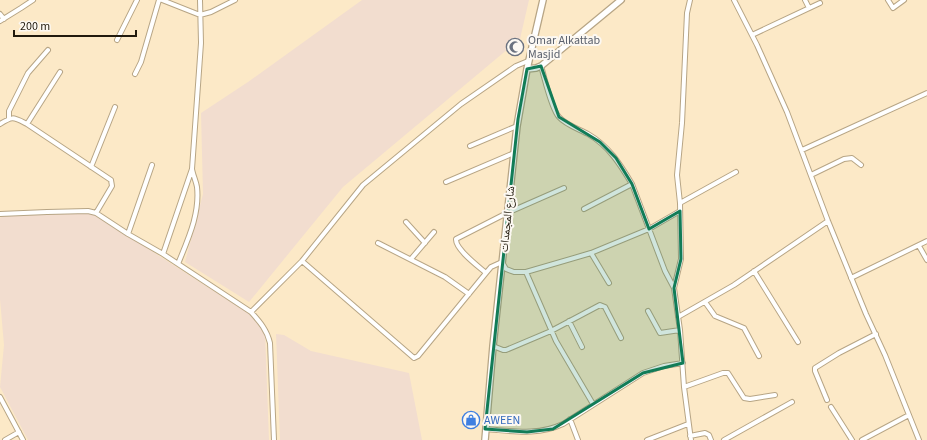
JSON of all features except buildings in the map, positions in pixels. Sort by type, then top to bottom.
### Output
[{"type":"main road","name":"شارع المجمدات","points":[[484,440],[517,126],[528,62],[543,0]]},
{"type":"main road","points":[[527,69],[541,66],[621,0]]},
{"type":"street","points":[[0,14],[2,20],[33,0]]},
{"type":"street","points":[[117,40],[137,0]]},
{"type":"street","points":[[135,74],[141,62],[161,0],[200,15],[211,12],[235,0]]},
{"type":"street","points":[[163,254],[192,169],[201,43],[200,0]]},
{"type":"street","points":[[674,288],[681,259],[680,203],[677,175],[682,123],[686,26],[690,0]]},
{"type":"street","points":[[734,0],[752,35],[787,112],[828,221],[919,440]]},
{"type":"street","points":[[804,0],[809,8]]},
{"type":"street","points":[[888,0],[893,8],[904,0]]},
{"type":"street","points":[[752,35],[820,3]]},
{"type":"street","points":[[9,118],[9,111],[28,73],[48,50]]},
{"type":"street","points":[[251,312],[302,261],[363,185],[461,104],[516,66],[528,62]]},
{"type":"street","points":[[541,66],[554,109],[559,117],[565,122],[595,138],[608,149],[616,158],[632,184],[665,270],[674,288],[680,330],[684,387],[690,438],[705,433],[709,435],[711,440]]},
{"type":"street","points":[[27,124],[60,72]]},
{"type":"street","points":[[802,150],[927,92]]},
{"type":"street","points":[[91,167],[116,107]]},
{"type":"street","points":[[0,124],[9,118],[14,118],[27,124],[108,178],[112,183],[112,186],[96,213]]},
{"type":"street","points":[[470,146],[517,126]]},
{"type":"street","points":[[446,182],[514,153]]},
{"type":"street","points":[[811,175],[844,158],[852,158],[861,165]]},
{"type":"street","points":[[128,234],[152,165]]},
{"type":"street","points":[[178,264],[192,228],[197,205],[197,185],[192,169]]},
{"type":"street","points":[[680,203],[736,172]]},
{"type":"street","points":[[584,209],[632,184]]},
{"type":"street","points":[[486,272],[465,254],[456,244],[456,240],[507,213],[564,188]]},
{"type":"street","points":[[0,214],[88,211],[96,213],[128,234],[163,254],[251,312],[268,333],[270,343],[274,440]]},
{"type":"street","points":[[302,261],[414,358],[418,356],[491,267],[502,262],[506,269],[514,272],[526,272],[591,253],[649,228],[680,212]]},
{"type":"street","points":[[678,317],[754,271],[828,221]]},
{"type":"street","points":[[406,222],[425,243]]},
{"type":"street","points":[[411,259],[434,232]]},
{"type":"street","points":[[851,278],[927,241]]},
{"type":"street","points":[[378,243],[445,277],[469,294]]},
{"type":"street","points":[[919,246],[927,260]]},
{"type":"street","points":[[591,253],[609,283]]},
{"type":"street","points":[[754,271],[798,342]]},
{"type":"street","points":[[526,272],[556,341],[593,404]]},
{"type":"street","points":[[705,302],[715,316],[744,328],[760,356]]},
{"type":"street","points":[[493,346],[506,350],[551,331],[600,305],[605,307],[621,338]]},
{"type":"street","points":[[648,311],[660,333],[680,330]]},
{"type":"street","points":[[569,321],[582,347]]},
{"type":"street","points":[[828,400],[815,368],[839,353],[876,334]]},
{"type":"street","points":[[485,429],[541,432],[553,428],[643,373],[664,366],[683,363]]},
{"type":"street","points":[[684,387],[724,373],[728,373],[744,398],[750,400],[775,394]]},
{"type":"street","points":[[1,399],[23,440]]},
{"type":"street","points":[[724,440],[792,402]]},
{"type":"street","points":[[831,407],[852,440]]},
{"type":"street","points":[[862,440],[909,416]]},
{"type":"street","points":[[570,419],[578,440]]},
{"type":"street","points":[[647,440],[688,424]]},
{"type":"street","points":[[5,440],[19,432]]},
{"type":"highlighted area","points":[[541,66],[559,117],[600,142],[616,158],[632,184],[649,229],[680,211],[681,259],[674,288],[683,363],[643,373],[553,429],[527,432],[485,429],[518,119],[527,69]]},
{"type":"shaded area","points":[[362,0],[529,0],[520,39],[343,187],[249,302],[185,262],[203,194],[201,113],[248,82]]},
{"type":"shaded area","points":[[91,212],[248,313],[265,331],[269,440],[28,440],[0,387],[4,345],[0,299],[0,218],[3,216]]},
{"type":"shaded area","points":[[276,334],[284,335],[311,351],[409,373],[422,440],[280,440]]},
{"type":"place","name":"Omar Alkattab Masjid","points":[[515,47]]},
{"type":"place","name":"AWEEN","points":[[471,420]]}]
